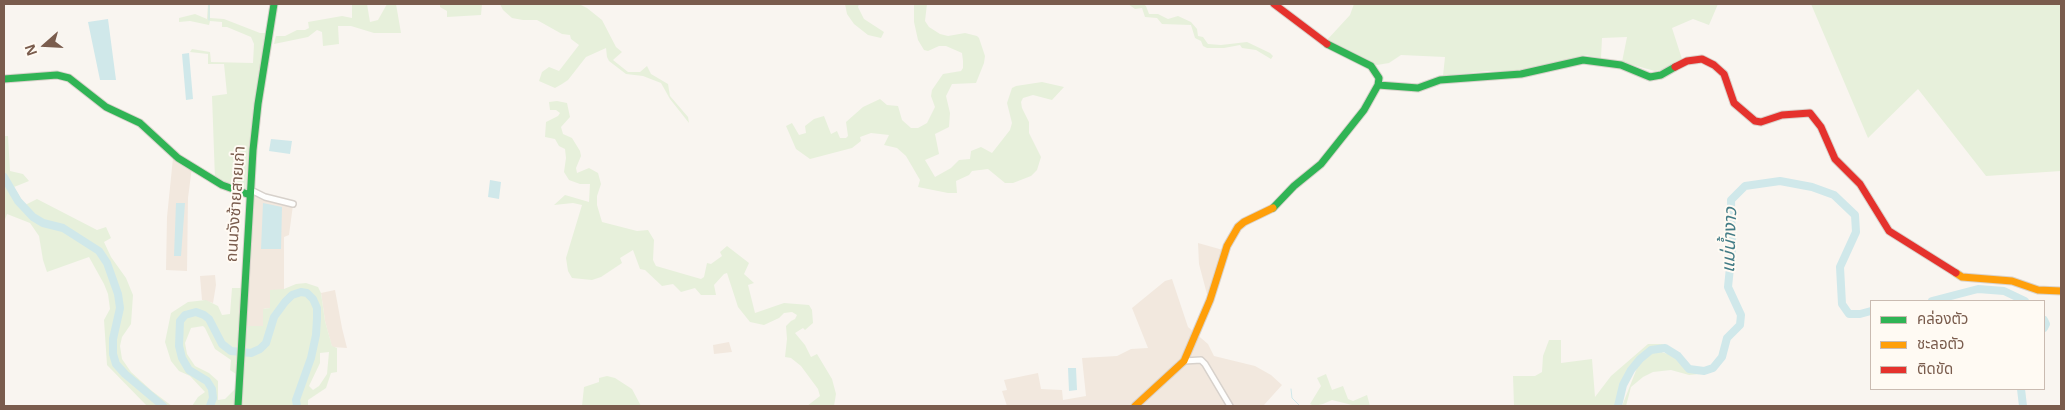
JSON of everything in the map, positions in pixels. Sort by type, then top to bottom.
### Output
[{"type":"street","name":"ถนนวังซ้ายสายเก่า","points":[[238,406],[250,193],[258,104],[274,4]]},
{"type":"street","points":[[1138,406],[1184,361],[1210,300],[1227,246],[1238,227],[1244,222],[1276,207],[1294,186],[1320,164],[1364,110],[1378,85],[1379,78],[1371,66],[1328,45],[1274,4]]},
{"type":"street","points":[[1378,85],[1418,88],[1440,80],[1521,74],[1583,60],[1621,65],[1650,77],[1661,75],[1687,61],[1702,59],[1714,65],[1724,74],[1734,103],[1755,121],[1761,122],[1790,114],[1810,113],[1821,127],[1835,160],[1860,184],[1889,231],[1910,245],[1962,277],[2012,281],[2038,290],[2061,291]]},
{"type":"street","points":[[4,79],[57,75],[69,78],[106,107],[140,123],[178,158],[222,185],[293,204]]},
{"type":"street","points":[[1184,361],[1201,360],[1230,406]]},
{"type":"shaded area","points":[[173,158],[192,167],[188,198],[187,271],[166,270],[167,217]]},
{"type":"shaded area","points":[[253,193],[293,205],[289,235],[284,237],[284,289],[270,308],[263,309],[263,326],[246,326]]},
{"type":"shaded area","points":[[1198,243],[1223,250],[1208,298],[1199,264]]},
{"type":"shaded area","points":[[215,275],[216,285],[213,303],[202,300],[200,276]]},
{"type":"shaded area","points":[[1172,279],[1188,327],[1208,344],[1214,356],[1255,366],[1271,375],[1282,385],[1264,405],[1007,406],[1002,391],[1007,390],[1004,380],[1038,373],[1041,389],[1062,390],[1063,400],[1086,396],[1082,358],[1117,356],[1131,349],[1148,348],[1132,308],[1165,281]]},
{"type":"shaded area","points":[[335,290],[347,348],[332,347],[325,321],[321,293]]},
{"type":"shaded area","points":[[729,342],[732,352],[714,354],[713,345]]},
{"type":"green space","points":[[208,4],[210,4],[210,18],[224,19],[260,33],[265,33],[252,128],[247,190],[215,179],[212,96],[227,94],[224,64],[208,64],[208,54],[190,52],[192,49],[210,52],[211,62],[253,63],[254,44],[251,37],[227,27],[222,27],[222,22],[210,21],[209,25],[190,21],[179,22],[179,18],[195,14],[207,19]]},
{"type":"green space","points":[[352,4],[367,4],[370,22],[378,20],[387,4],[396,4],[401,33],[374,33],[351,26],[338,26],[339,44],[323,46],[322,32],[317,30],[308,37],[274,44],[276,36],[285,36],[297,30],[305,30],[309,28],[308,22],[342,16],[352,18]]},
{"type":"green space","points":[[440,4],[482,4],[481,15],[447,17],[447,11],[440,7]]},
{"type":"green space","points":[[500,4],[579,4],[587,8],[602,20],[616,47],[622,52],[613,60],[628,72],[640,72],[647,66],[651,74],[668,84],[670,96],[688,117],[689,123],[670,99],[661,83],[643,76],[626,74],[609,61],[606,48],[586,57],[568,80],[555,88],[539,81],[542,72],[549,67],[559,71],[579,45],[571,39],[570,35],[562,34],[537,20],[512,18],[503,10]]},
{"type":"green space","points":[[845,4],[859,4],[858,7],[864,19],[884,32],[881,38],[868,35],[854,24],[847,14]]},
{"type":"green space","points":[[914,4],[927,4],[925,21],[929,27],[940,34],[948,36],[965,33],[977,36],[985,56],[976,83],[952,84],[946,96],[950,113],[949,127],[935,134],[939,154],[925,160],[935,177],[951,168],[959,160],[970,159],[971,151],[981,147],[992,153],[1010,130],[1012,123],[1007,103],[1012,88],[1042,82],[1064,87],[1052,100],[1033,95],[1023,98],[1021,102],[1029,122],[1029,133],[1041,157],[1037,170],[1031,176],[1013,183],[1005,183],[988,169],[972,171],[969,175],[956,181],[957,193],[948,193],[918,187],[920,180],[906,156],[897,148],[884,145],[889,135],[871,133],[860,137],[861,141],[852,148],[810,159],[796,149],[786,126],[792,123],[799,135],[806,133],[805,126],[814,119],[824,116],[831,134],[837,131],[840,138],[846,138],[848,136],[846,122],[863,107],[880,99],[887,105],[898,106],[902,120],[911,128],[918,128],[927,123],[935,107],[931,96],[932,90],[943,74],[961,71],[963,61],[962,53],[946,46],[939,46],[928,51],[924,50],[918,40],[914,22]]},
{"type":"green space","points":[[1128,4],[1143,4],[1146,6],[1149,14],[1158,14],[1168,19],[1178,16],[1191,22],[1197,29],[1198,36],[1203,37],[1208,44],[1221,45],[1247,42],[1273,56],[1271,59],[1256,50],[1242,48],[1240,45],[1224,48],[1207,48],[1203,46],[1201,41],[1195,38],[1191,25],[1162,24],[1157,18],[1145,17],[1142,8],[1135,9]]},
{"type":"green space","points":[[1354,4],[1718,4],[1709,25],[1693,19],[1672,28],[1682,59],[1667,69],[1655,71],[1622,62],[1627,37],[1602,38],[1601,58],[1585,55],[1519,72],[1488,71],[1443,76],[1445,57],[1401,55],[1389,63],[1377,65],[1358,58],[1327,40],[1350,15]]},
{"type":"green space","points":[[1811,4],[2061,4],[2061,171],[1986,176],[1918,89],[1868,138]]},
{"type":"green space","points":[[549,102],[567,103],[570,117],[561,127],[563,134],[572,138],[580,151],[581,156],[576,168],[577,173],[589,168],[598,173],[601,184],[597,196],[597,205],[602,222],[637,231],[648,230],[654,240],[653,260],[656,266],[701,279],[704,277],[707,263],[711,264],[722,256],[720,252],[727,246],[749,263],[744,274],[754,283],[748,285],[755,313],[784,303],[809,305],[812,310],[813,323],[805,330],[803,328],[795,333],[805,345],[811,357],[817,354],[832,379],[836,394],[834,406],[807,406],[820,396],[818,389],[801,366],[791,358],[785,357],[786,326],[797,315],[792,312],[784,313],[779,318],[764,325],[750,322],[738,307],[727,273],[714,285],[716,295],[701,295],[695,288],[681,292],[673,284],[662,286],[645,270],[640,269],[633,250],[620,258],[622,263],[601,277],[592,280],[572,278],[568,271],[566,258],[582,205],[573,203],[554,205],[565,195],[589,202],[590,184],[580,184],[569,180],[564,172],[565,149],[559,146],[555,139],[545,137],[546,122],[560,113],[556,110],[550,110]]},
{"type":"green space","points":[[4,136],[8,136],[10,171],[23,174],[29,181],[14,187],[25,205],[37,199],[97,230],[106,227],[111,238],[104,242],[111,257],[126,278],[133,295],[131,324],[122,337],[120,346],[122,359],[131,372],[172,406],[147,406],[107,365],[104,320],[110,309],[108,294],[89,257],[47,272],[39,236],[30,223],[7,214],[4,222]]},
{"type":"green space","points":[[306,283],[318,287],[321,293],[325,321],[332,346],[337,348],[337,372],[331,373],[326,388],[308,400],[308,406],[242,406],[246,326],[263,326],[263,309],[270,308],[270,290],[284,289],[296,284]],"holes":[[[329,352],[327,374],[319,386],[313,390],[309,386],[320,363],[320,353]]]},
{"type":"green space","points":[[232,288],[242,288],[236,374],[230,370],[231,360],[215,349],[203,326],[191,328],[185,343],[187,354],[195,366],[209,373],[218,381],[218,400],[225,399],[235,389],[235,406],[192,406],[198,397],[205,392],[190,376],[179,371],[171,361],[165,342],[171,313],[188,302],[206,300],[218,306],[222,315],[230,314]]},
{"type":"green space","points":[[1549,340],[1561,340],[1561,363],[1592,359],[1595,397],[1611,376],[1648,344],[1666,344],[1651,348],[1627,371],[1615,406],[1514,406],[1513,376],[1535,376],[1542,372],[1543,356]]},
{"type":"green space","points":[[1658,351],[1675,356],[1687,372],[1700,374],[1689,375],[1671,370],[1653,372],[1643,377],[1631,387],[1626,406],[1622,406],[1637,368],[1646,356]]},
{"type":"green space","points":[[1326,374],[1332,390],[1343,386],[1348,399],[1353,401],[1367,395],[1370,406],[1356,406],[1332,400],[1314,406],[1310,404],[1321,386],[1317,378]]},
{"type":"green space","points":[[607,376],[615,378],[632,389],[641,406],[582,406],[584,387],[599,382],[599,378]]},
{"type":"water","points":[[108,19],[116,80],[100,80],[88,22]]},
{"type":"water","points":[[189,53],[193,99],[186,100],[182,54]]},
{"type":"water","points":[[271,139],[292,141],[290,154],[269,151]]},
{"type":"water","points":[[490,180],[501,182],[499,199],[488,197]]},
{"type":"water","points":[[176,203],[185,203],[181,256],[174,256]]},
{"type":"water","points":[[263,203],[282,207],[281,249],[261,249]]},
{"type":"water","points":[[1068,368],[1076,368],[1077,390],[1069,391]]},
{"type":"waterway","points":[[209,4],[209,20]]},
{"type":"waterway","points":[[4,177],[18,201],[33,217],[43,223],[63,228],[99,251],[107,263],[118,294],[120,308],[113,339],[113,354],[116,364],[163,406]]},
{"type":"waterway","name":"แม่น้ำงาว","points":[[1618,406],[1623,385],[1631,370],[1651,350],[1665,348],[1678,356],[1689,369],[1704,371],[1713,368],[1722,357],[1727,338],[1740,325],[1741,315],[1728,287],[1732,248],[1731,200],[1745,186],[1780,181],[1812,187],[1834,195],[1855,215],[1856,232],[1840,267],[1842,304],[1849,314],[1870,311]]},
{"type":"waterway","name":"แม่น้ำงาว","points":[[1936,300],[1978,289],[2004,291],[2023,300]]},
{"type":"waterway","points":[[210,406],[213,398],[212,389],[207,381],[189,370],[182,358],[179,346],[180,321],[185,315],[196,312],[204,315],[209,319],[222,344],[231,351],[251,353],[260,349],[266,343],[274,317],[285,302],[292,295],[301,292],[307,293],[313,299],[317,308],[317,318],[316,335],[311,358],[296,400],[297,406]]},
{"type":"waterway","name":"แม่น้ำงาว","points":[[2045,322],[2045,326]]},
{"type":"waterway","points":[[1291,389],[1292,398],[1300,406]]},
{"type":"waterway","name":"แม่น้ำงาว","points":[[2021,390],[2023,406]]},
{"type":"traffic: fast","points":[[238,406],[253,150],[258,104],[274,4]]},
{"type":"traffic: fast","points":[[1273,208],[1294,186],[1321,164],[1364,110],[1378,85],[1379,78],[1371,66],[1327,44]]},
{"type":"traffic: fast","points":[[1378,85],[1418,88],[1440,80],[1521,74],[1583,60],[1621,65],[1650,77],[1661,75],[1675,67]]},
{"type":"traffic: fast","points":[[4,79],[57,75],[69,78],[106,107],[140,123],[178,158],[222,185],[250,195]]},
{"type":"traffic: slow","points":[[1135,406],[1184,361],[1210,300],[1227,246],[1238,227],[1244,222],[1273,208]]},
{"type":"traffic: slow","points":[[1956,273],[1962,277],[2012,281],[2038,290],[2061,291]]},
{"type":"traffic: jam","points":[[1274,4],[1327,44]]},
{"type":"traffic: jam","points":[[1675,67],[1687,61],[1702,59],[1714,65],[1724,74],[1734,103],[1755,121],[1761,122],[1782,115],[1810,113],[1821,127],[1835,159],[1860,184],[1889,231],[1956,273]]}]
